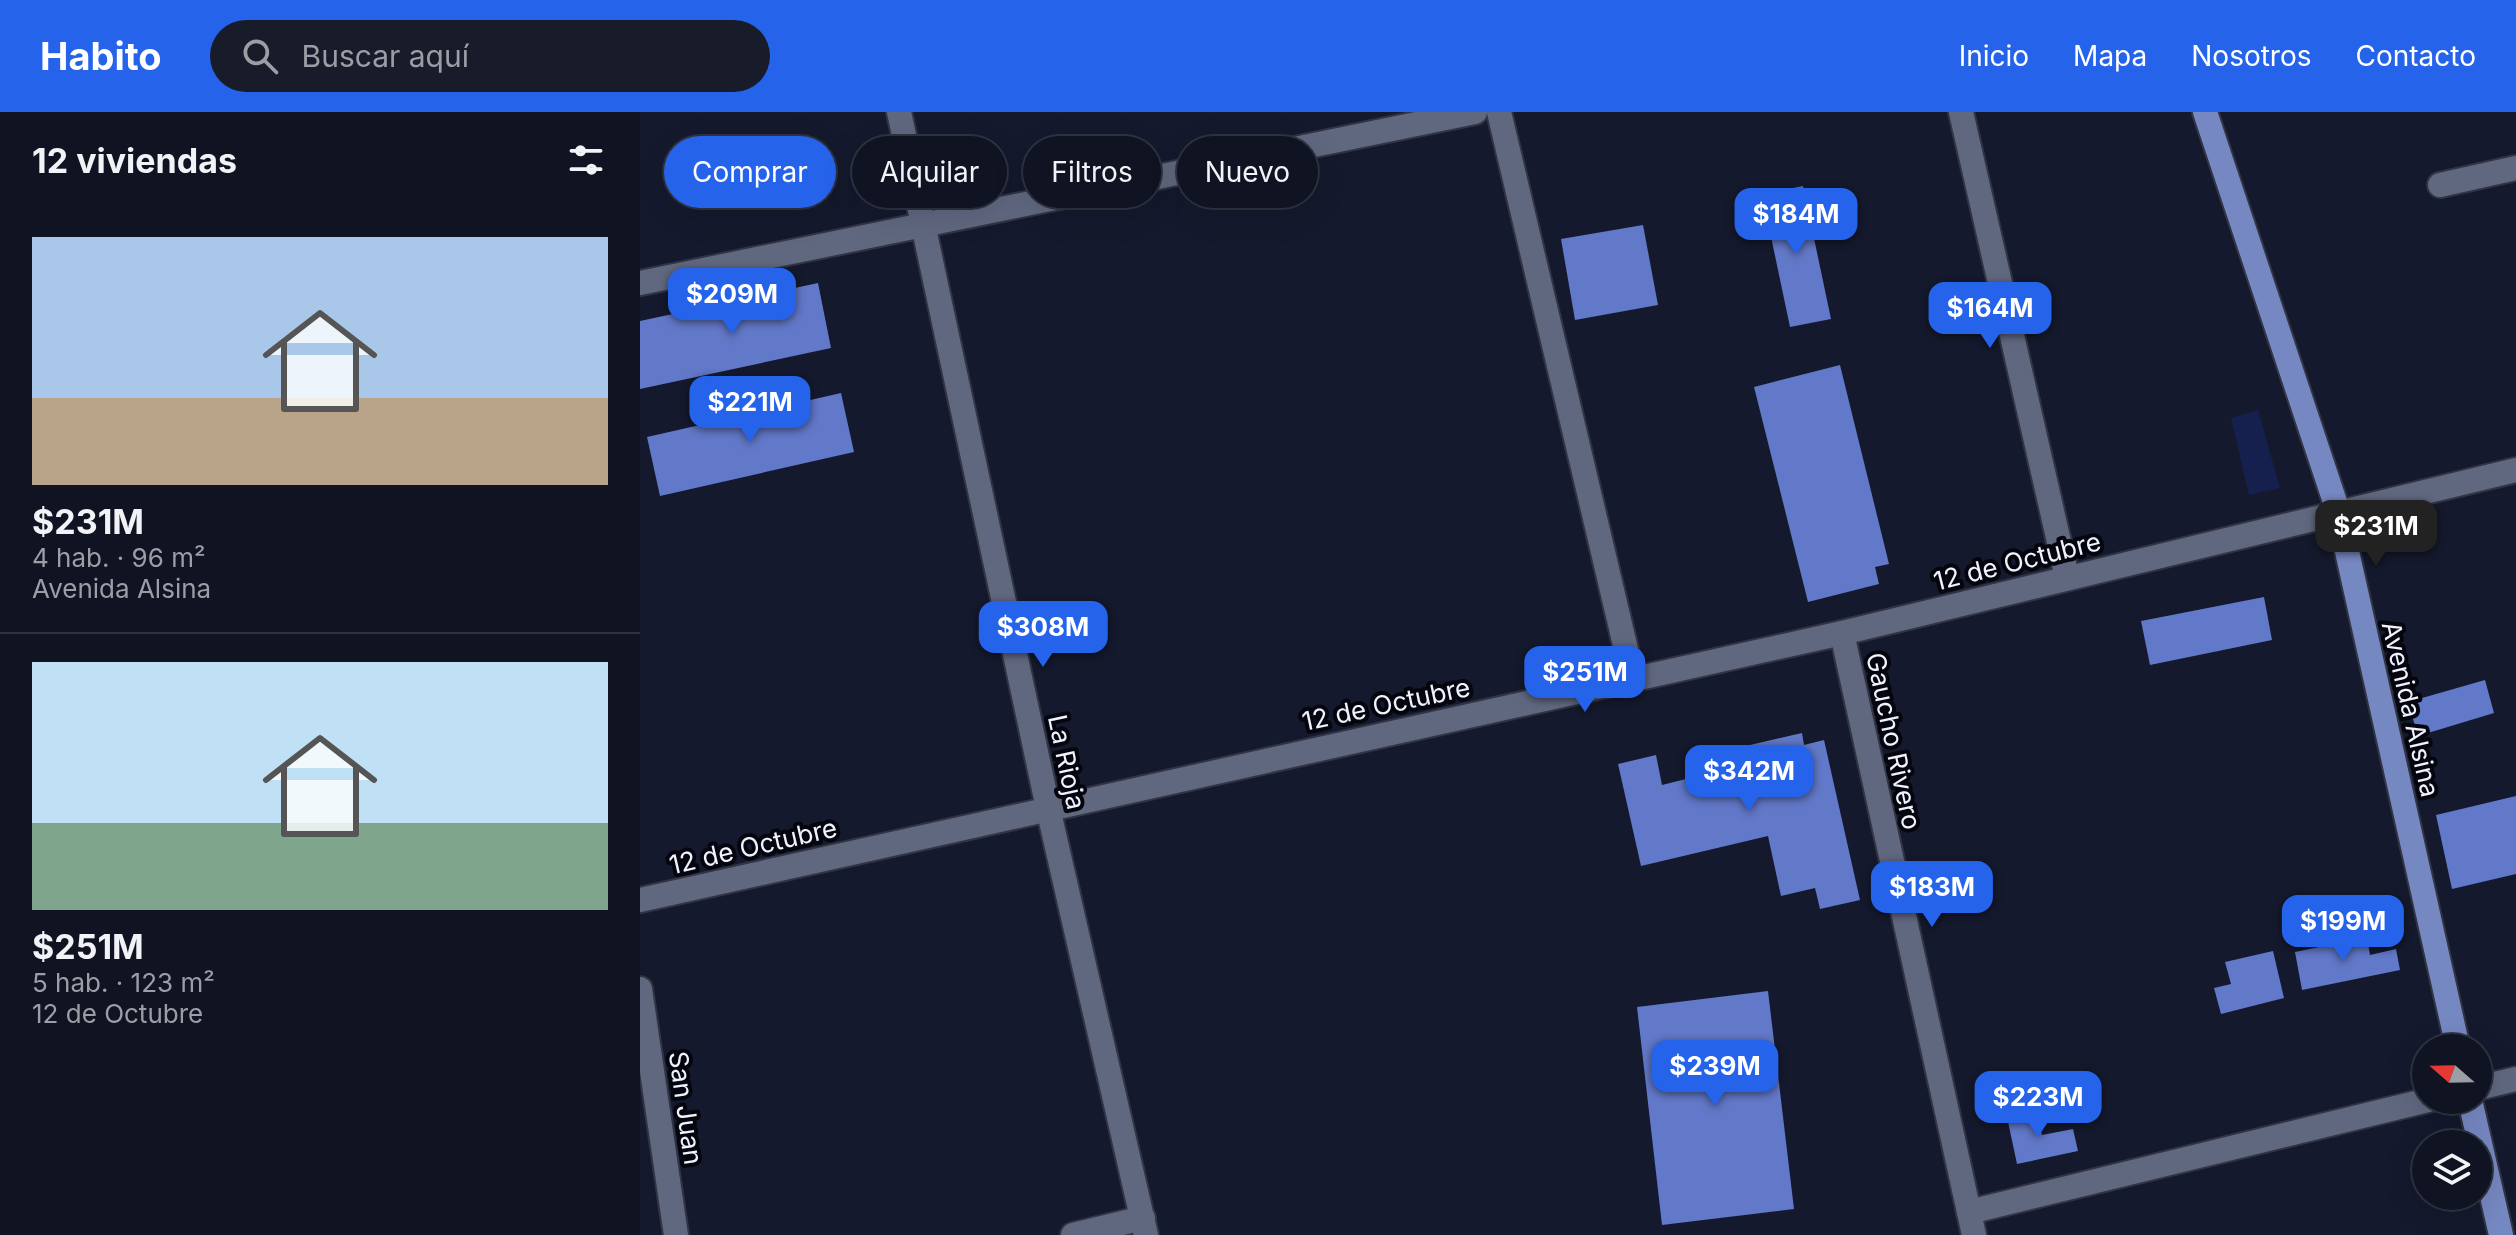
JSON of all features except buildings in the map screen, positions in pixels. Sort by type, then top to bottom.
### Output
[{"type":"main road","name":"Avenida Alsina","points":[[2205,112],[2338,511],[2455,1034]]},
{"type":"main road","points":[[2473,1114],[2501,1235]]},
{"type":"street","name":"La Rioja","points":[[899,112],[1048,808],[1144,1226]]},
{"type":"street","points":[[640,283],[1475,112]]},
{"type":"street","points":[[1499,112],[1633,679]]},
{"type":"street","points":[[1961,112],[2067,577]]},
{"type":"street","points":[[2440,185],[2516,168]]},
{"type":"street","name":"12 de Octubre","points":[[640,900],[1842,633],[2516,470]]},
{"type":"street","name":"Gaucho Rivero","points":[[1842,633],[1972,1224]]},
{"type":"street","name":"San Juan","points":[[640,989],[676,1235]]},
{"type":"street","points":[[2492,1085],[2516,1079]]},
{"type":"street","points":[[1972,1224],[2412,1104]]},
{"type":"street","points":[[1073,1235],[1144,1226]]},
{"type":"shaded area","points":[[2258,410],[2280,488],[2249,495],[2231,418]]}]
